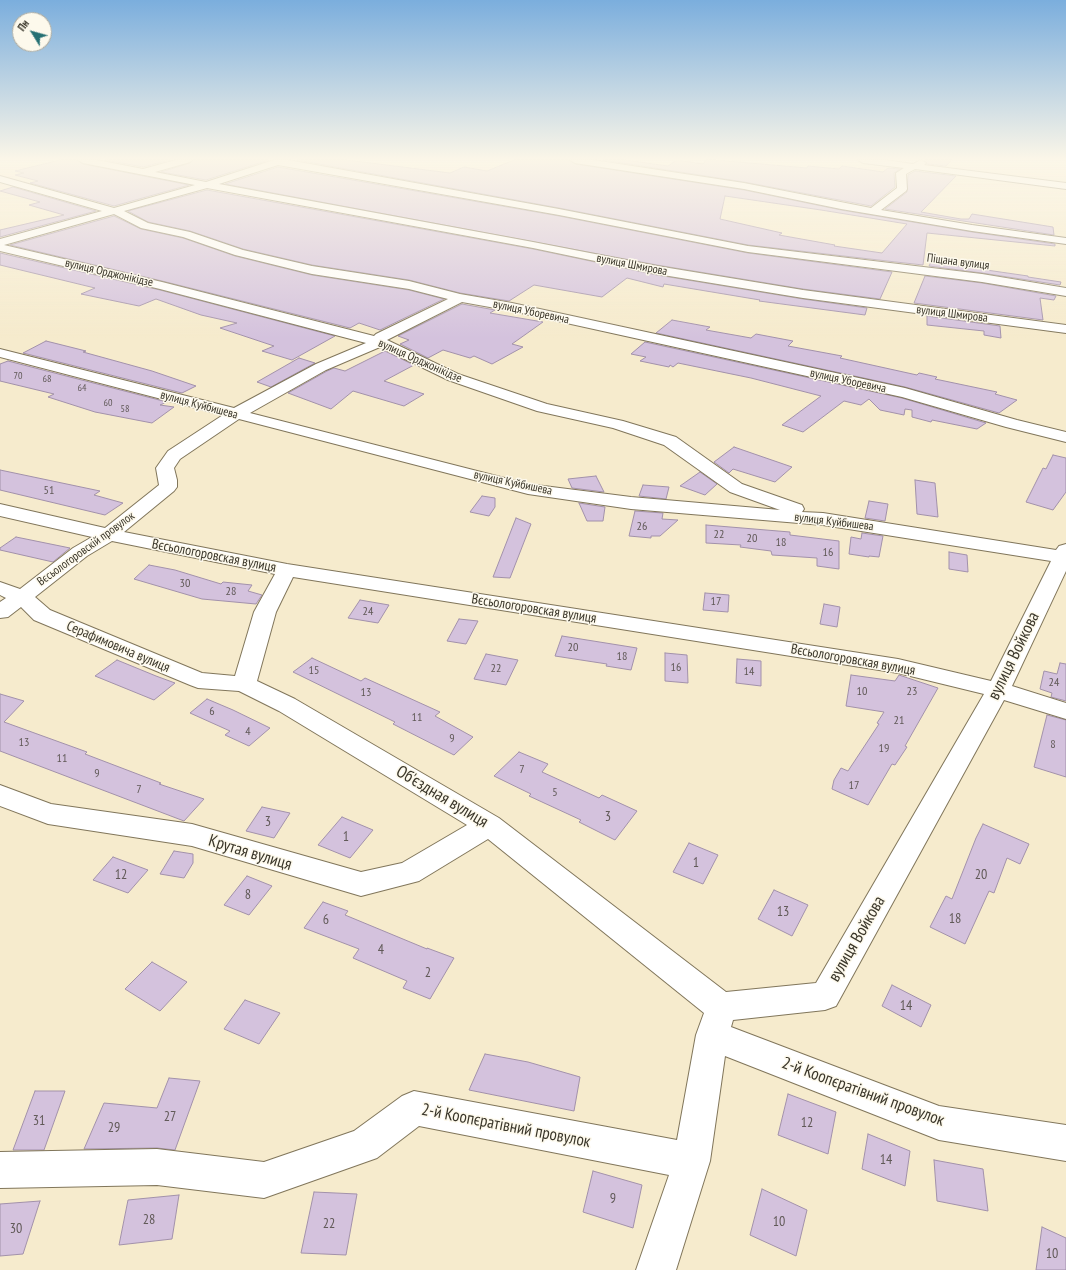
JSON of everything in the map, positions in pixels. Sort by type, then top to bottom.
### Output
[{"type":"street","points":[[0,243],[84,219]]},
{"type":"street","name":"вулиця Уборевича","points":[[132,219],[145,226],[186,234],[239,252],[312,270],[409,285],[460,298],[520,309],[905,393],[1012,424],[1066,437]]},
{"type":"street","name":"вулиця Шмирова","points":[[393,219],[657,270],[803,294],[1066,329]]},
{"type":"street","name":"Піщана вулиця","points":[[599,219],[748,249],[982,278],[1066,292]]},
{"type":"street","points":[[921,219],[1066,241]]},
{"type":"street","name":"вулиця Орджонікідзе","points":[[0,248],[162,286],[380,342],[453,377],[543,408],[617,424],[670,441],[736,488],[823,519]]},
{"type":"street","name":"Вєсьологоровскій провулок","points":[[0,612],[80,552],[109,535],[168,486],[165,468],[174,454],[236,414],[321,367],[380,342],[381,337],[460,298]]},
{"type":"street","name":"вулиця Куйбишева","points":[[0,353],[528,489],[631,503],[823,519],[1064,554]]},
{"type":"street","name":"Вєсьологоровская вулиця","points":[[0,510],[109,535],[287,570],[898,666],[998,690],[1066,710]]},
{"type":"street","name":"вулиця Войкова","points":[[717,1021],[825,996],[998,690],[1064,554]]},
{"type":"street","points":[[244,684],[265,612],[287,570]]},
{"type":"street","name":"Серафимовича вулиця","points":[[0,588],[22,597],[42,615],[198,680],[244,684]]},
{"type":"street","name":"Об'єздная вулиця","points":[[244,684],[287,705],[489,825],[717,1021]]},
{"type":"street","name":"Крутая вулиця","points":[[0,795],[48,814],[192,835],[360,884],[409,873],[489,825]]},
{"type":"street","points":[[656,1270],[692,1161],[717,1021]]},
{"type":"street","name":"2-й Коопєратівний провулок","points":[[717,1021],[939,1123],[1066,1143]]},
{"type":"street","name":"2-й Коопєратівний провулок","points":[[0,1170],[157,1167],[264,1180],[364,1145],[414,1108],[692,1161]]},
{"type":"building","points":[[46,219],[65,219],[0,237],[0,230]]},
{"type":"building","points":[[102,219],[121,219],[141,229],[183,238],[235,256],[312,275],[409,290],[444,299],[380,330],[359,323],[350,328],[10,245]]},
{"type":"building","points":[[143,219],[369,219],[533,249],[657,275],[867,308],[865,315],[759,301],[760,300],[664,284],[663,287],[627,278],[602,297],[534,285],[509,301],[460,293],[409,280],[312,265],[243,249],[190,231],[148,222]]},
{"type":"building","points":[[413,219],[576,219],[748,253],[892,272],[880,299],[803,289],[657,265]]},
{"type":"building","points":[[617,219],[721,219],[782,233],[779,235],[835,245],[834,246],[882,253],[907,224],[878,219],[896,219],[1055,244],[1055,246],[927,233],[923,265],[748,245]]},
{"type":"building","points":[[952,219],[1005,219],[1053,227],[1054,235]]},
{"type":"building","points":[[0,253],[160,290],[335,336],[292,360],[262,351],[274,346],[220,328],[237,323],[201,315],[156,299],[139,306],[81,294],[95,288],[0,265]]},
{"type":"building","points":[[931,262],[1061,282],[1060,285],[929,266]]},
{"type":"building","points":[[925,276],[982,283],[1056,296],[1054,300],[1040,298],[1043,320],[914,303]]},
{"type":"building","points":[[462,304],[495,310],[490,313],[543,322],[512,344],[523,347],[492,364],[474,356],[470,358],[443,350],[428,358],[400,344],[409,340],[398,336]]},
{"type":"building","points":[[927,316],[1000,326],[1001,338],[984,335],[984,331],[927,325]]},
{"type":"building","points":[[672,320],[710,327],[706,330],[751,338],[756,334],[793,341],[788,346],[842,356],[840,358],[917,375],[919,373],[937,377],[935,379],[997,392],[995,394],[1017,400],[999,413],[905,387],[656,333]]},
{"type":"building","points":[[46,341],[86,351],[83,352],[152,371],[196,386],[182,393],[23,353]]},
{"type":"building","points":[[645,342],[902,398],[986,423],[977,429],[932,420],[931,422],[912,417],[912,410],[905,409],[904,415],[880,410],[869,399],[861,405],[844,401],[803,432],[782,425],[821,396],[751,378],[678,363],[673,367],[670,365],[669,367],[640,361],[646,357],[631,354]]},
{"type":"building","points":[[385,351],[414,365],[384,381],[424,394],[404,406],[353,391],[331,409],[288,393],[327,371],[334,368],[345,371]]},
{"type":"building","points":[[299,358],[315,363],[271,387],[257,382]]},
{"type":"building","points":[[8,361],[167,402],[160,405],[174,407],[152,423],[95,412],[48,397],[54,394],[0,381],[0,364]]},
{"type":"building","points":[[734,447],[792,467],[775,482],[733,469],[729,473],[714,462]]},
{"type":"building","points":[[1053,455],[1066,458],[1066,492],[1053,510],[1026,502],[1043,468],[1046,469]]},
{"type":"building","points":[[0,470],[100,491],[94,495],[123,503],[105,515],[0,490]]},
{"type":"building","points":[[700,472],[717,484],[705,495],[680,486]]},
{"type":"building","points":[[596,476],[604,492],[572,488],[568,479]]},
{"type":"building","points":[[915,480],[935,483],[938,517],[917,514]]},
{"type":"building","points":[[643,485],[669,487],[666,499],[639,496]]},
{"type":"building","points":[[482,496],[495,498],[495,507],[489,516],[470,512]]},
{"type":"building","points":[[869,501],[888,504],[885,521],[865,518]]},
{"type":"building","points":[[579,503],[605,507],[603,521],[587,521]]},
{"type":"building","points":[[635,511],[663,513],[662,519],[678,520],[660,536],[651,536],[651,538],[629,536]]},
{"type":"building","points":[[516,518],[531,524],[510,578],[493,577]]},
{"type":"building","points":[[706,525],[790,532],[790,535],[839,541],[839,569],[817,566],[817,558],[772,555],[771,551],[740,547],[741,545],[706,543]]},
{"type":"building","points":[[862,533],[883,536],[879,557],[849,554],[851,537],[861,539]]},
{"type":"building","points":[[16,537],[70,548],[53,562],[0,550],[0,548]]},
{"type":"building","points":[[949,552],[967,555],[968,572],[949,569]]},
{"type":"building","points":[[149,565],[175,570],[221,584],[223,582],[252,585],[248,591],[262,595],[256,604],[202,599],[134,579]]},
{"type":"building","points":[[705,593],[729,595],[728,612],[703,610]]},
{"type":"building","points":[[360,600],[389,605],[378,623],[348,618]]},
{"type":"building","points":[[824,604],[840,607],[837,627],[820,624]]},
{"type":"building","points":[[459,619],[478,621],[466,644],[447,641]]},
{"type":"building","points":[[562,636],[637,648],[631,670],[606,666],[607,664],[555,656]]},
{"type":"building","points":[[665,653],[687,655],[688,683],[665,681]]},
{"type":"building","points":[[486,654],[518,660],[506,685],[474,679]]},
{"type":"building","points":[[312,658],[361,681],[365,678],[440,712],[435,716],[473,737],[454,755],[393,724],[395,722],[293,672]]},
{"type":"building","points":[[737,659],[761,661],[761,686],[736,683]]},
{"type":"building","points":[[117,660],[175,683],[154,700],[95,676]]},
{"type":"building","points":[[1060,663],[1066,664],[1066,701],[1051,697],[1052,693],[1040,689],[1044,671],[1057,674]]},
{"type":"building","points":[[851,675],[895,681],[899,675],[938,688],[905,746],[907,747],[895,765],[892,764],[868,805],[832,789],[834,780],[841,768],[848,771],[879,724],[877,723],[884,712],[846,706]]},
{"type":"building","points":[[0,694],[24,701],[4,722],[87,752],[85,754],[161,783],[159,784],[204,799],[184,821],[0,751]]},
{"type":"building","points":[[207,699],[270,728],[249,746],[225,735],[230,731],[190,713]]},
{"type":"building","points":[[1047,715],[1066,720],[1066,777],[1034,767]]},
{"type":"building","points":[[519,752],[548,764],[542,772],[599,798],[602,795],[637,811],[615,840],[579,822],[581,820],[529,796],[531,794],[494,776]]},
{"type":"building","points":[[262,807],[290,813],[274,838],[246,831]]},
{"type":"building","points":[[342,817],[373,830],[350,858],[318,845]]},
{"type":"building","points":[[983,824],[1029,844],[1020,864],[1007,858],[994,893],[989,891],[965,944],[930,927],[946,896],[952,899]]},
{"type":"building","points":[[689,843],[718,855],[703,884],[673,872]]},
{"type":"building","points":[[174,851],[193,854],[193,863],[184,878],[160,874]]},
{"type":"building","points":[[113,857],[148,870],[128,893],[93,880]]},
{"type":"building","points":[[247,876],[272,886],[249,915],[224,905]]},
{"type":"building","points":[[774,890],[808,905],[792,936],[758,919]]},
{"type":"building","points":[[323,902],[348,911],[345,915],[427,949],[454,958],[430,999],[403,988],[407,981],[353,958],[359,949],[304,928]]},
{"type":"building","points":[[152,962],[187,982],[160,1011],[125,989]]},
{"type":"building","points":[[892,985],[931,1005],[921,1027],[882,1006]]},
{"type":"building","points":[[245,1000],[280,1013],[259,1044],[224,1029]]},
{"type":"building","points":[[485,1054],[528,1062],[580,1077],[574,1111],[469,1090]]},
{"type":"building","points":[[169,1078],[200,1081],[175,1150],[157,1148],[84,1149],[104,1103],[157,1108]]},
{"type":"building","points":[[35,1091],[65,1091],[44,1150],[13,1150]]},
{"type":"building","points":[[788,1094],[836,1112],[828,1154],[778,1135]]},
{"type":"building","points":[[868,1134],[910,1151],[905,1186],[862,1169]]},
{"type":"building","points":[[934,1160],[983,1169],[988,1211],[937,1201]]},
{"type":"building","points":[[593,1171],[642,1185],[633,1228],[583,1212]]},
{"type":"building","points":[[762,1189],[807,1210],[796,1256],[750,1235]]},
{"type":"building","points":[[314,1192],[357,1194],[346,1255],[301,1253]]},
{"type":"building","points":[[179,1195],[172,1239],[119,1245],[128,1200]]},
{"type":"building","points":[[40,1201],[23,1254],[0,1256],[0,1204]]},
{"type":"building","points":[[1042,1227],[1066,1238],[1066,1270],[1036,1270]]}]
